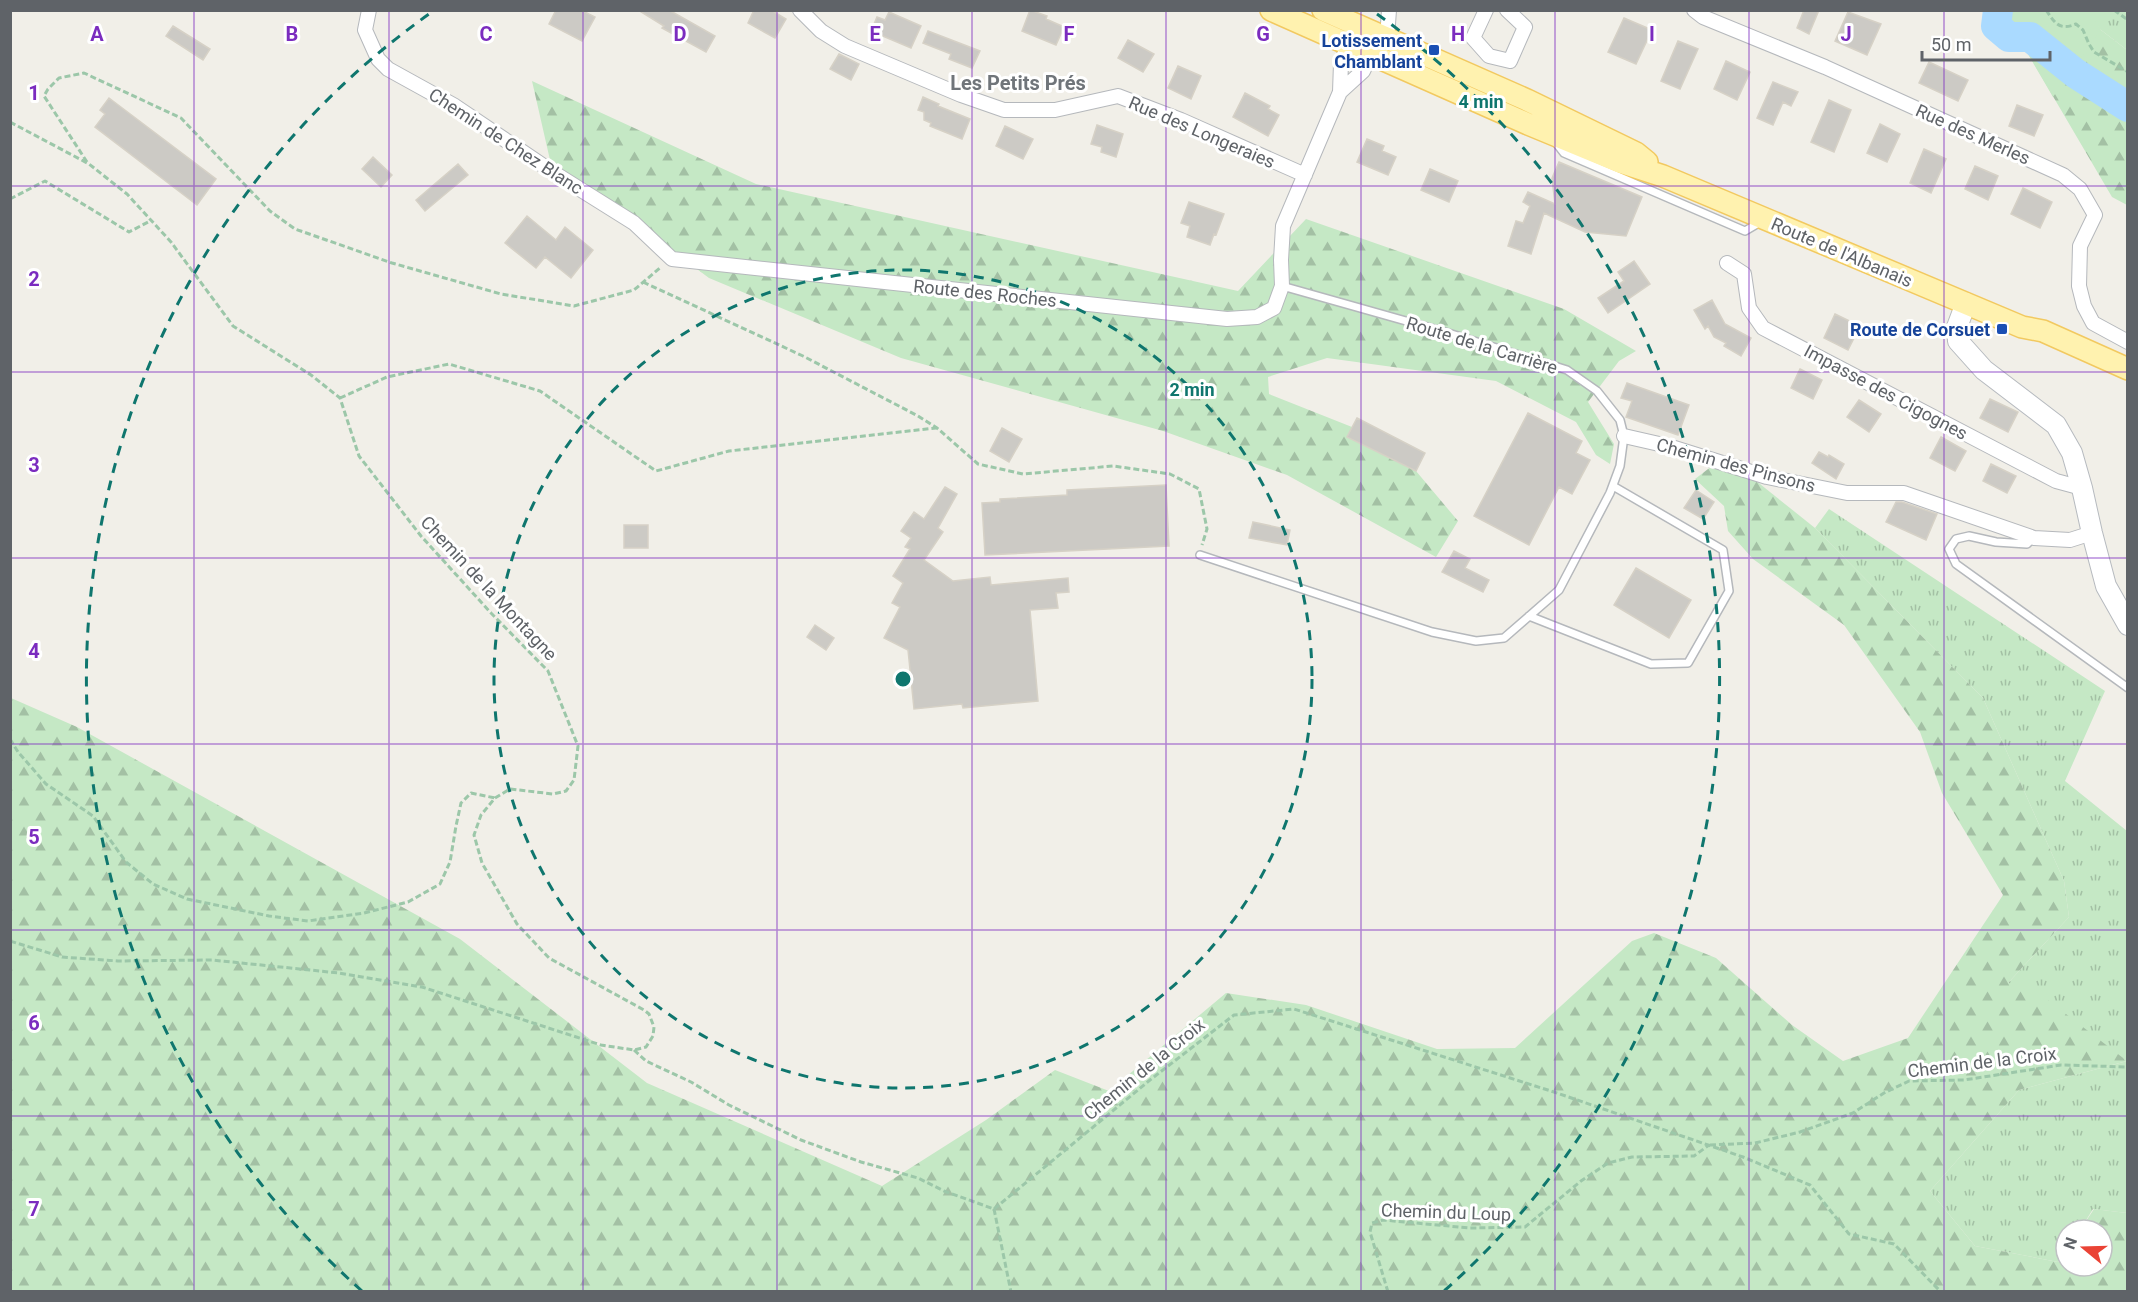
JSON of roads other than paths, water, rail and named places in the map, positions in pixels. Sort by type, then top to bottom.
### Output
[{"type":"main road","points":[[1271,10],[1361,35]]},
{"type":"main road","name":"Route de l'Albanais","points":[[1323,10],[1361,35],[1549,132],[1620,162],[1663,176],[2022,327],[2043,331],[2127,369]]},
{"type":"main road","name":"Route de l'Albanais","points":[[1361,35],[1387,38],[1527,100],[1636,153],[1663,176]]},
{"type":"main road","name":"Route de l'Albanais","points":[[2022,327],[2037,342],[2127,384]]},
{"type":"street","name":"Chemin de Chez Blanc","points":[[369,10],[365,30],[378,59],[388,69],[455,106],[634,223],[672,259]]},
{"type":"street","name":"Rue des Longeraies","points":[[800,10],[821,31],[846,46],[961,95],[1004,110],[1055,110],[1118,96],[1181,120],[1305,175]]},
{"type":"street","points":[[1286,10],[1361,35],[1441,71],[1469,75]]},
{"type":"street","points":[[1387,38],[1389,10]]},
{"type":"street","points":[[1486,10],[1473,38],[1489,56],[1510,61],[1525,27],[1507,10]]},
{"type":"street","name":"Rue des Merles","points":[[1694,10],[1703,17],[1825,67],[2063,175],[2080,189],[2095,215],[2080,246],[2079,286],[2084,306],[2093,323],[2127,342]]},
{"type":"street","points":[[1340,92],[1363,71],[1361,35]]},
{"type":"street","points":[[1282,286],[1283,226],[1340,92],[1341,63],[1361,35]]},
{"type":"street","name":"Route des Roches","points":[[672,259],[1227,319],[1257,317],[1274,308],[1282,286]]},
{"type":"street","name":"Impasse des Cigognes","points":[[1727,263],[1744,273],[1749,308],[1763,328],[2056,481],[2082,488]]},
{"type":"street","points":[[1966,303],[1957,327],[1958,341],[1984,370],[2056,425],[2072,453],[2106,586],[2127,625]]},
{"type":"street","name":"Chemin des Pinsons","points":[[1624,436],[1668,446],[1767,477],[1847,493],[1904,493],[2034,538],[2070,540],[2092,533]]},
{"type":"lane","points":[[1549,132],[1564,153],[1745,231],[1765,219]]},
{"type":"lane","name":"Route de la Carrière","points":[[1282,286],[1445,332],[1567,370],[1597,391],[1620,420],[1624,436]]},
{"type":"lane","points":[[1200,555],[1432,632],[1476,641],[1504,638],[1559,590],[1613,486],[1620,466],[1624,436]]},
{"type":"lane","points":[[1529,616],[1651,664],[1688,663],[1729,591],[1723,550],[1613,486]]},
{"type":"lane","points":[[2034,538],[2027,544],[1996,542],[1968,536],[1956,539],[1948,549],[1956,564],[2127,688]]},
{"type":"waterway","points":[[1998,10],[1996,26],[2009,37],[2030,37],[2075,73],[2128,107]]},
{"type":"place","name":"Lotissement Chamblant","points":[[1434,50]]},
{"type":"place","name":"Route de Corsuet","points":[[2002,329]]},
{"type":"district","name":"Les Petits Prés","points":[[1018,83]]}]
